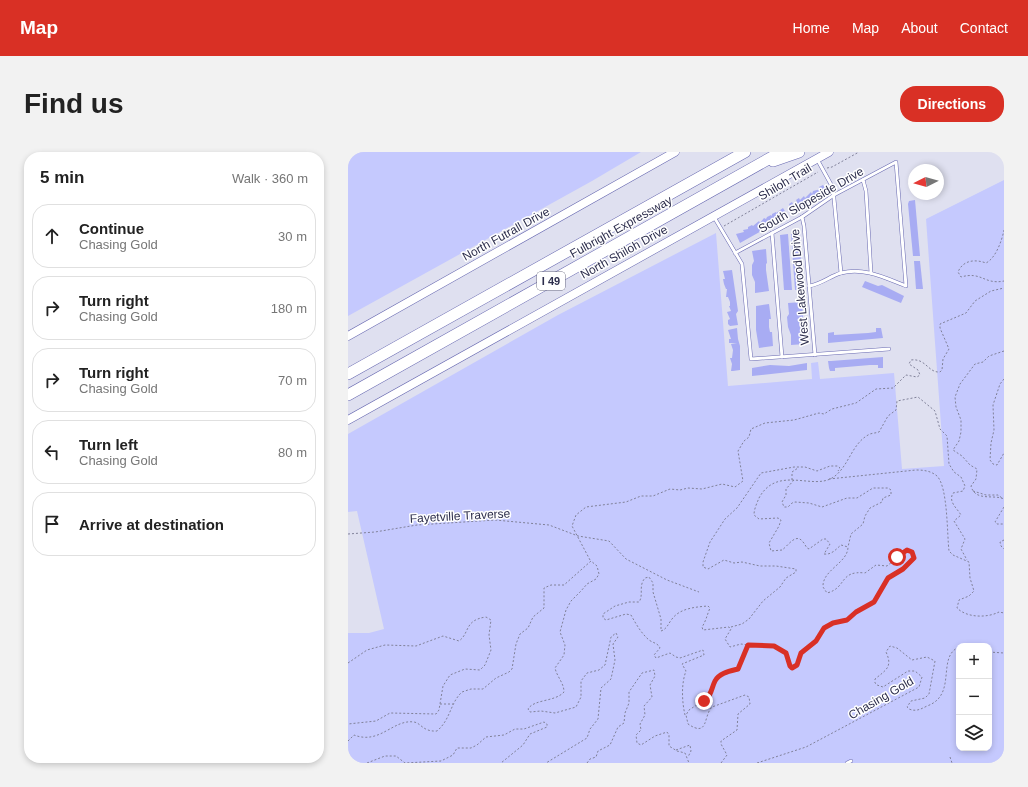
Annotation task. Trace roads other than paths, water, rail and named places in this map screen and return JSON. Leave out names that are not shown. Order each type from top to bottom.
[{"type":"highway","name":"Fulbright Expressway","points":[[348,374],[745,152]]},
{"type":"highway","name":"Fulbright Expressway","points":[[348,395],[781,152]]},
{"type":"highway","points":[[754,167],[799,152]]},
{"type":"main road","name":"North Futrall Drive","points":[[348,336],[675,152]]},
{"type":"main road","name":"North Shiloh Drive","points":[[348,420],[713,215],[829,152]]},
{"type":"lane","points":[[817,159],[833,188],[841,273]]},
{"type":"lane","name":"South Slopeside Drive","points":[[735,253],[802,217],[834,195],[896,162],[906,286],[871,273]]},
{"type":"lane","points":[[809,286],[820,284],[841,273],[861,271],[871,273],[866,191],[863,180]]},
{"type":"lane","points":[[713,215],[742,264],[750,359],[889,349]]},
{"type":"lane","name":"West Lakewood Drive","points":[[802,217],[815,355]]},
{"type":"lane","points":[[772,233],[782,357]]}]
